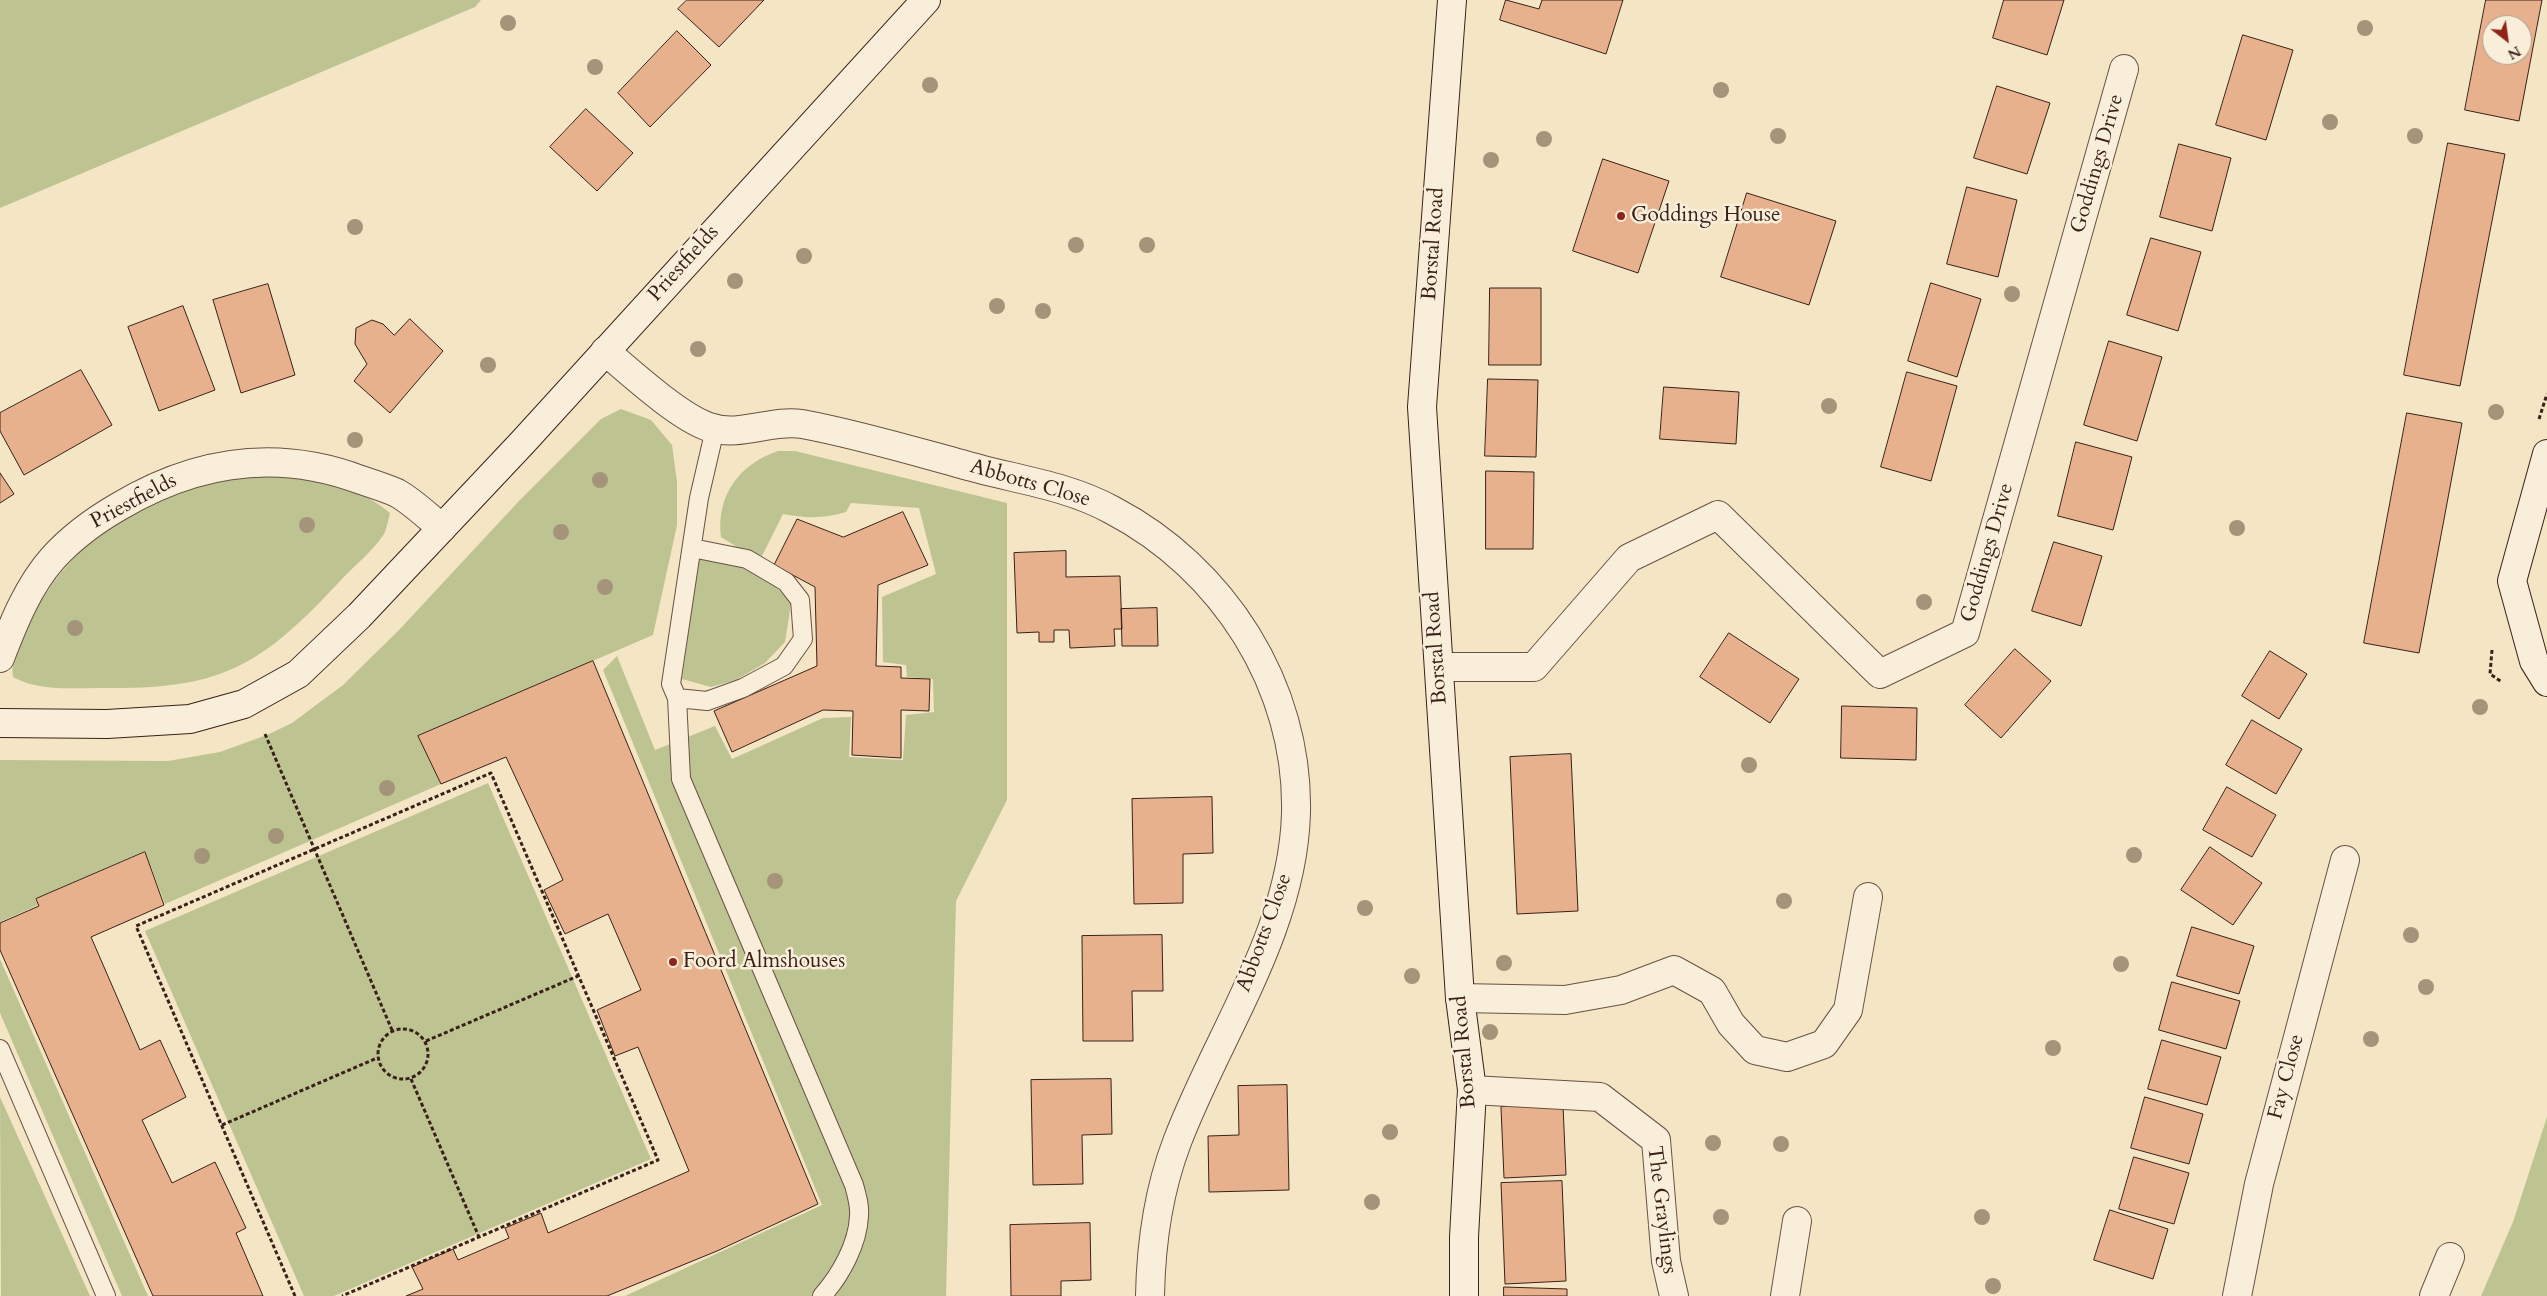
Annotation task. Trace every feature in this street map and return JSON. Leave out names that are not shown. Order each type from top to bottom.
[{"type":"street","name":"Priestfields","points":[[0,723],[107,724],[190,719],[244,704],[287,682],[309,666],[442,528],[926,0]]},
{"type":"street","name":"Borstal Road","points":[[1452,0],[1422,406],[1460,998],[1472,1090],[1464,1237],[1464,1296]]},
{"type":"street","name":"Goddings Drive","points":[[1439,667],[1534,667],[1629,558],[1718,515],[1880,674],[1965,633],[2124,69]]},
{"type":"street","name":"Abbotts Close","points":[[605,351],[679,410],[701,424],[715,429],[733,431],[797,423],[1080,495],[1130,520],[1177,554],[1224,601],[1256,652],[1277,697],[1291,746],[1296,811],[1290,867],[1282,899],[1266,944],[1194,1100],[1168,1168],[1153,1235],[1150,1296]]},
{"type":"street","points":[[2547,454],[2512,581],[2534,661],[2547,682]]},
{"type":"street","name":"Priestfields","points":[[0,658],[39,576],[66,544],[84,528],[135,497],[179,476],[202,469],[261,462],[307,464],[328,468],[399,494],[442,528]]},
{"type":"street","name":"Fay Close","points":[[2237,1296],[2259,1184],[2344,860]]},
{"type":"street","points":[[1460,998],[1565,1000],[1621,990],[1674,970],[1712,991],[1731,1024],[1755,1050],[1786,1057],[1824,1044],[1848,1010],[1868,897]]},
{"type":"street","name":"The Graylings","points":[[1472,1090],[1600,1097],[1656,1140],[1666,1261],[1674,1296]]},
{"type":"street","points":[[1785,1296],[1797,1220]]},
{"type":"street","points":[[2434,1296],[2450,1257]]},
{"type":"lane","points":[[715,429],[699,498],[671,684],[677,698],[681,779],[843,1155],[859,1204],[859,1217],[854,1238],[838,1275],[822,1296]]},
{"type":"lane","points":[[677,698],[707,700],[743,688],[784,666],[804,639],[800,600],[786,582],[746,559],[692,548]]},
{"type":"lane","points":[[0,1049],[106,1296]]},
{"type":"path","points":[[264,732],[316,849],[392,1030]]},
{"type":"path","points":[[295,1296],[136,926],[491,773],[658,1160],[342,1296]]},
{"type":"path","points":[[426,1041],[578,976]]},
{"type":"path","points":[[412,1029],[426,1041],[430,1056],[424,1070],[411,1079],[389,1077],[377,1058],[380,1041],[392,1030],[412,1029]]},
{"type":"path","points":[[222,1125],[377,1058]]},
{"type":"path","points":[[411,1079],[479,1237]]},
{"type":"green space","points":[[0,0],[481,0],[475,7],[0,208]]},
{"type":"green space","points":[[621,409],[651,420],[672,445],[677,482],[677,525],[653,635],[418,736],[441,784],[165,904],[145,851],[35,899],[38,905],[0,922],[0,760],[168,761],[220,752],[267,735],[292,723],[343,685],[399,630],[519,501],[601,419]]},
{"type":"green space","points":[[778,451],[795,451],[1007,503],[1007,800],[956,901],[946,1296],[625,1296],[822,1205],[603,670],[617,656],[655,750],[715,726],[732,759],[823,718],[851,717],[849,757],[903,760],[906,715],[934,712],[933,679],[907,677],[906,665],[883,662],[882,597],[936,574],[919,508],[851,503],[846,512],[830,516],[807,517],[783,514],[762,556],[737,547],[721,537],[720,522],[722,508],[733,484],[752,464]]},
{"type":"green space","points":[[259,474],[294,477],[328,483],[360,494],[390,513],[384,534],[375,546],[286,634],[261,653],[235,668],[208,678],[177,684],[141,688],[54,688],[33,685],[13,677],[13,663],[18,648],[43,598],[71,561],[87,546],[124,519],[189,487],[209,480]]},
{"type":"green space","points":[[699,555],[748,569],[773,583],[791,604],[785,642],[765,663],[736,680],[711,687],[682,679]]},
{"type":"green space","points":[[488,783],[651,1159],[334,1296],[304,1296],[145,931]]},
{"type":"green space","points":[[0,959],[148,1296],[122,1296],[0,1013]]},
{"type":"green space","points":[[0,1097],[90,1296],[1,1296]]},
{"type":"green space","points":[[2547,1117],[2547,1296],[2481,1296],[2513,1222]]},
{"type":"building","points":[[687,0],[764,0],[719,47],[678,9]]},
{"type":"building","points":[[1506,0],[1539,9],[1542,0],[1623,0],[1606,54],[1500,20]]},
{"type":"building","points":[[2004,0],[2064,0],[2047,55],[1993,38]]},
{"type":"building","points":[[2486,0],[2542,0],[2532,53],[2532,15],[2483,15]]},
{"type":"building","points":[[2482,21],[2482,65],[2530,65],[2519,121],[2465,110]]},
{"type":"building","points":[[677,31],[711,65],[650,127],[618,93]]},
{"type":"building","points":[[2243,35],[2293,50],[2266,140],[2216,125]]},
{"type":"building","points":[[1997,86],[2050,103],[2027,174],[1974,158]]},
{"type":"building","points":[[586,109],[633,153],[597,191],[550,147]]},
{"type":"building","points":[[2448,143],[2505,154],[2460,386],[2404,375]]},
{"type":"building","points":[[2179,144],[2231,158],[2212,231],[2160,217]]},
{"type":"building","name":"Goddings House","points":[[1603,159],[1669,181],[1638,273],[1573,251]]},
{"type":"building","points":[[1967,187],[2017,200],[1998,277],[1947,264]]},
{"type":"building","points":[[1747,193],[1836,221],[1809,305],[1721,277]]},
{"type":"building","points":[[2151,238],[2201,252],[2178,331],[2127,315]]},
{"type":"building","points":[[1931,283],[1981,299],[1957,377],[1908,361]]},
{"type":"building","points":[[268,284],[295,375],[241,393],[213,300]]},
{"type":"building","points":[[1490,288],[1541,288],[1541,365],[1489,365]]},
{"type":"building","points":[[183,306],[215,390],[159,411],[128,327]]},
{"type":"building","points":[[410,319],[443,351],[390,413],[354,381],[367,364],[355,344],[356,328],[372,320],[383,324],[394,335]]},
{"type":"building","points":[[2109,341],[2162,357],[2137,441],[2084,425]]},
{"type":"building","points":[[81,370],[112,425],[24,475],[0,431],[0,413]]},
{"type":"building","points":[[1907,372],[1957,386],[1931,481],[1881,467]]},
{"type":"building","points":[[1488,379],[1538,380],[1536,457],[1485,456]]},
{"type":"building","points":[[1664,387],[1739,392],[1736,444],[1660,439]]},
{"type":"building","points":[[2407,413],[2462,423],[2419,653],[2364,643]]},
{"type":"building","points":[[2076,442],[2132,457],[2113,530],[2058,516]]},
{"type":"building","points":[[1486,471],[1534,472],[1533,549],[1486,549]]},
{"type":"building","points":[[0,473],[14,494],[0,503]]},
{"type":"building","points":[[903,512],[928,565],[878,585],[876,666],[901,667],[901,678],[930,679],[929,711],[901,710],[901,758],[852,755],[853,711],[823,710],[732,752],[714,711],[817,666],[815,587],[774,565],[797,519],[843,537]]},
{"type":"building","points":[[2054,542],[2102,556],[2081,626],[2032,611]]},
{"type":"building","points":[[1066,551],[1066,577],[1120,576],[1122,629],[1114,629],[1115,646],[1070,648],[1069,630],[1054,630],[1054,642],[1039,642],[1039,632],[1017,633],[1014,553]]},
{"type":"building","points":[[1157,608],[1158,646],[1122,646],[1121,609]]},
{"type":"building","points":[[1729,633],[1799,679],[1770,723],[1700,677]]},
{"type":"building","points":[[2015,649],[2051,681],[2001,738],[1965,705]]},
{"type":"building","points":[[2270,651],[2307,674],[2279,719],[2242,696]]},
{"type":"building","name":"Foord Almshouses","points":[[593,661],[818,1204],[717,1251],[607,1296],[406,1296],[423,1289],[412,1267],[453,1249],[458,1260],[509,1238],[505,1228],[541,1213],[548,1233],[689,1171],[638,1047],[615,1056],[597,1010],[641,990],[608,914],[565,934],[544,890],[563,880],[506,757],[441,784],[418,736]]},
{"type":"building","points":[[1842,706],[1917,708],[1916,760],[1841,758]]},
{"type":"building","points":[[2252,720],[2302,749],[2276,794],[2226,765]]},
{"type":"building","points":[[1571,754],[1578,911],[1517,914],[1510,757]]},
{"type":"building","points":[[2227,787],[2276,815],[2252,857],[2203,830]]},
{"type":"building","points":[[1212,797],[1213,853],[1183,854],[1183,903],[1134,904],[1132,799]]},
{"type":"building","points":[[2210,847],[2262,883],[2233,925],[2181,890]]},
{"type":"building","points":[[145,852],[164,905],[91,937],[140,1050],[160,1040],[186,1097],[142,1120],[172,1183],[215,1162],[246,1228],[236,1233],[263,1296],[153,1296],[0,950],[0,923],[39,906],[36,899]]},
{"type":"building","points":[[2192,927],[2254,946],[2239,994],[2177,976]]},
{"type":"building","points":[[1162,935],[1163,991],[1132,991],[1133,1041],[1083,1041],[1082,936]]},
{"type":"building","points":[[2172,982],[2240,1001],[2226,1049],[2159,1030]]},
{"type":"building","points":[[2162,1040],[2221,1057],[2207,1105],[2148,1089]]},
{"type":"building","points":[[1111,1079],[1112,1134],[1082,1135],[1083,1184],[1033,1185],[1031,1080]]},
{"type":"building","points":[[1287,1085],[1289,1190],[1209,1192],[1208,1136],[1239,1135],[1238,1086]]},
{"type":"building","points":[[2145,1097],[2203,1114],[2189,1164],[2131,1148]]},
{"type":"building","points":[[1563,1105],[1566,1175],[1504,1178],[1501,1107]]},
{"type":"building","points":[[2134,1157],[2189,1173],[2174,1224],[2119,1209]]},
{"type":"building","points":[[1562,1181],[1566,1281],[1505,1284],[1501,1183]]},
{"type":"building","points":[[2110,1210],[2168,1229],[2153,1279],[2094,1260]]},
{"type":"building","points":[[1090,1223],[1091,1280],[1061,1281],[1061,1296],[1011,1296],[1010,1225]]},
{"type":"building","points":[[1504,1287],[1567,1289],[1567,1296],[1504,1296]]},
{"type":"place","name":"Goddings House","points":[[1621,216]]},
{"type":"place","name":"Foord Almshouses","points":[[673,962]]}]
